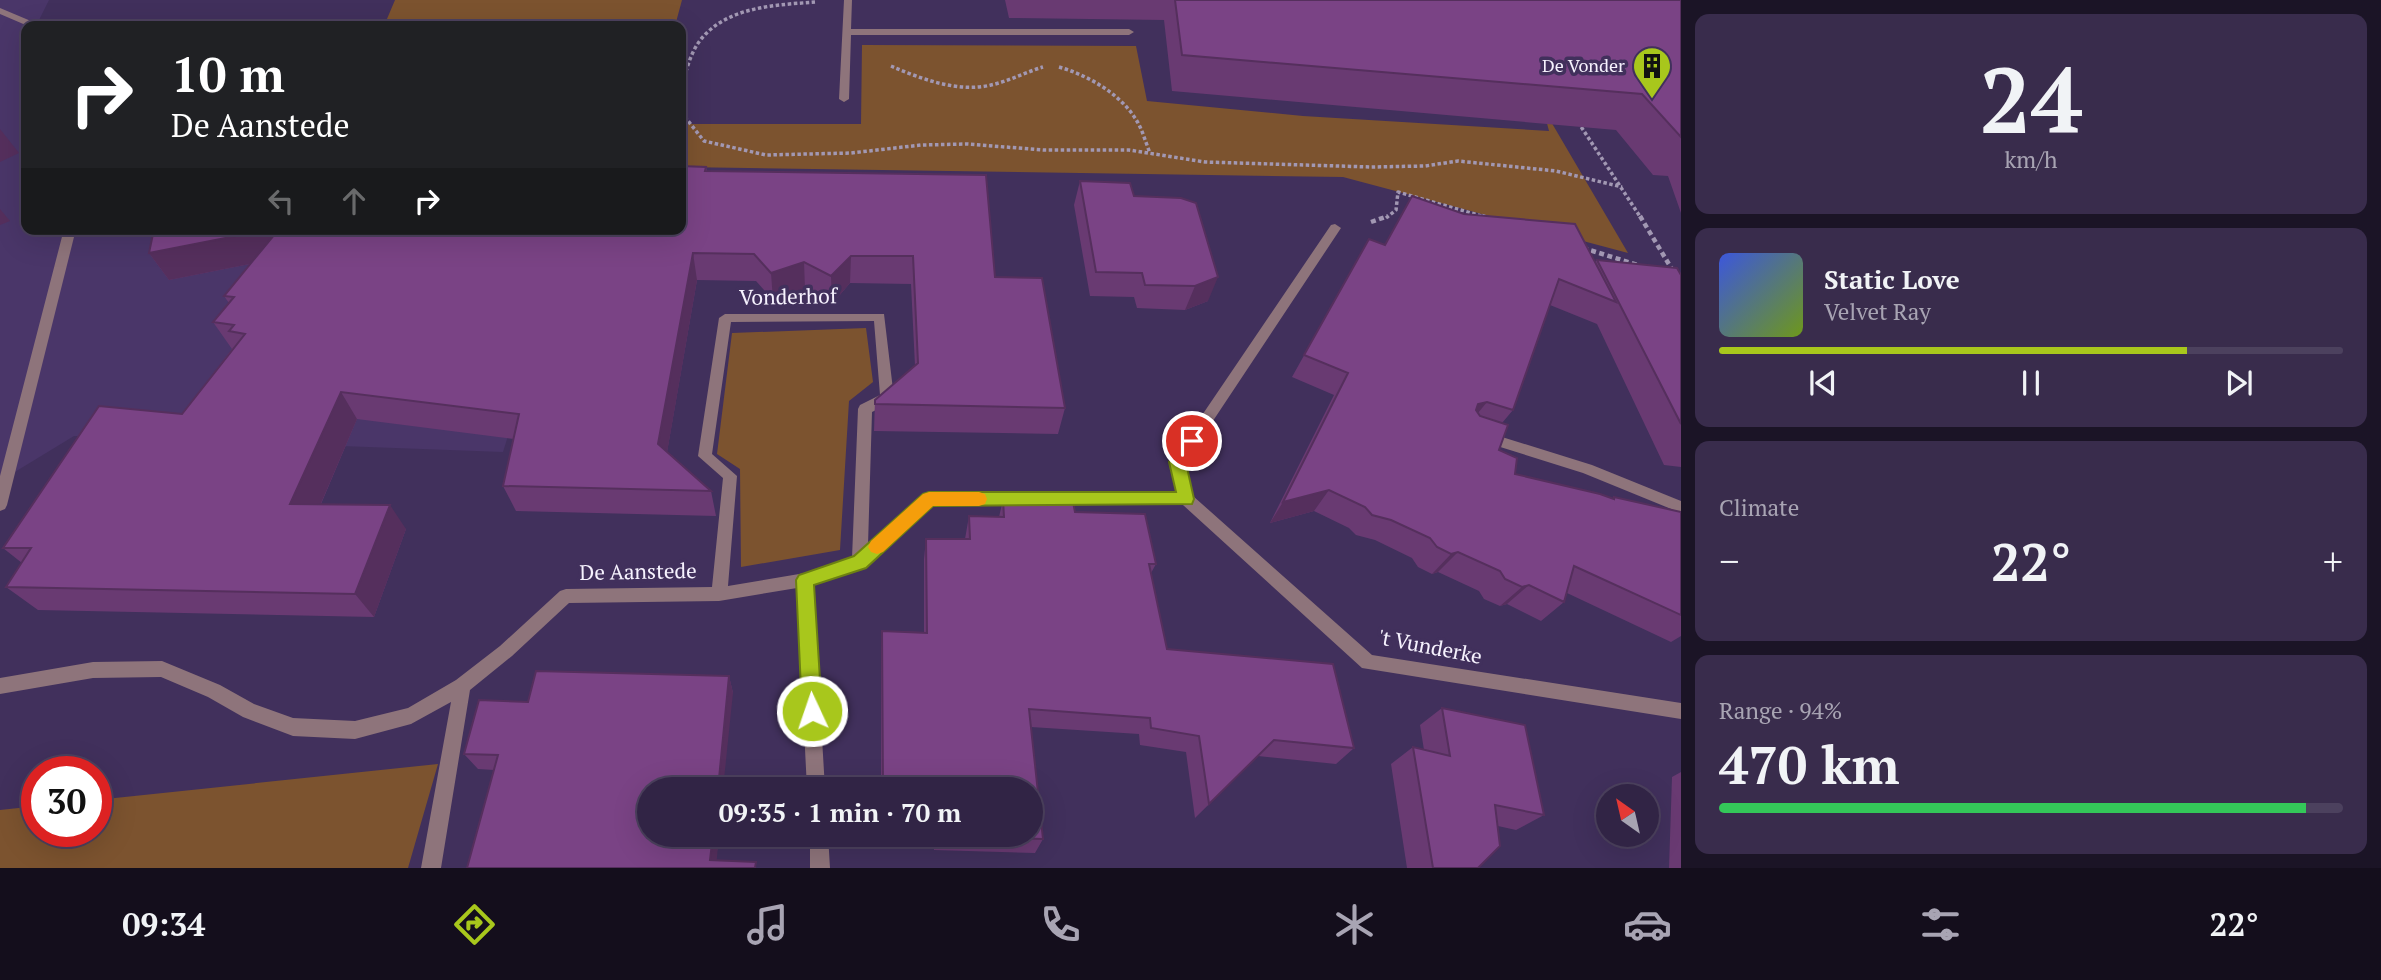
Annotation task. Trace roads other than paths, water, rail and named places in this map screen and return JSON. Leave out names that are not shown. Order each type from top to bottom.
[{"type":"street","points":[[844,99],[848,2]]},
{"type":"street","points":[[0,11],[23,21]]},
{"type":"street","points":[[847,36],[1129,32]]},
{"type":"street","points":[[860,562],[929,499],[1186,499],[1178,462],[1335,228]]},
{"type":"street","points":[[0,505],[68,235]]},
{"type":"street","name":"Vonderhof","points":[[719,594],[730,476],[705,456],[725,318],[880,317],[887,398],[865,409],[860,562]]},
{"type":"street","points":[[1468,431],[1587,469],[1681,507]]},
{"type":"street","name":"'t Vunderke","points":[[1186,499],[1368,662],[1681,711]]},
{"type":"street","name":"De Aanstede","points":[[0,686],[93,670],[162,669],[214,691],[249,711],[293,727],[355,730],[411,716],[462,686],[506,651],[566,596],[719,594],[805,580],[860,562]]},
{"type":"street","points":[[805,580],[815,777]]},
{"type":"street","points":[[430,868],[462,686]]},
{"type":"street","points":[[819,847],[820,868]]},
{"type":"place","name":"De Vonder","points":[[1652,100]]}]
